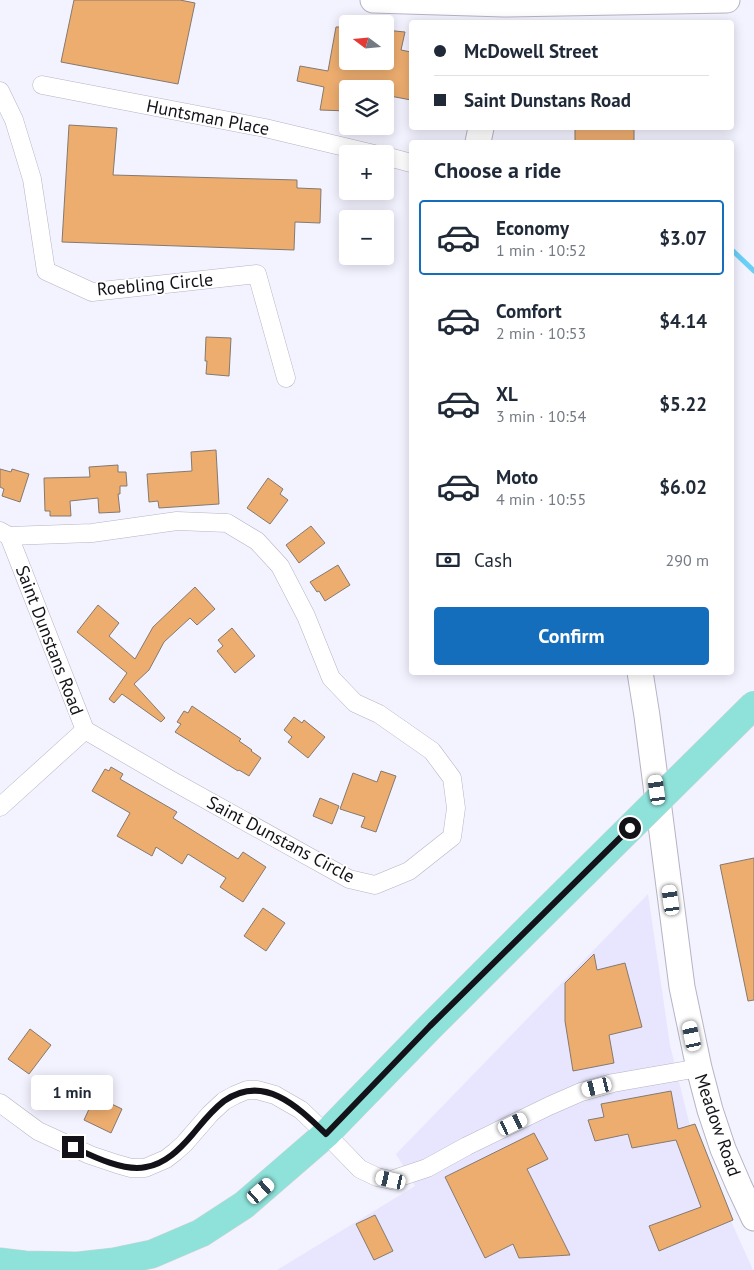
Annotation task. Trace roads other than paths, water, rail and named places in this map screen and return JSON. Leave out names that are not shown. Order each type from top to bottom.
[{"type":"main road","points":[[373,0],[503,9],[727,0]]},
{"type":"main road","name":"Meadow Road","points":[[640,675],[682,988],[710,1110],[739,1186],[754,1218]]},
{"type":"main road","points":[[0,1262],[25,1265],[78,1266],[114,1262],[152,1254],[201,1233],[244,1205],[326,1134],[430,1026],[754,705]]},
{"type":"street","name":"Huntsman Place","points":[[42,85],[265,128],[339,146]]},
{"type":"street","name":"Roebling Circle","points":[[0,90],[7,125],[32,179],[46,271],[92,292],[257,274],[286,378]]},
{"type":"street","points":[[394,158],[409,162]]},
{"type":"street","name":"Saint Dunstans Circle","points":[[5,533],[92,534],[177,521],[227,523],[257,541],[280,566],[306,616],[331,678],[356,703],[379,714],[432,751],[452,778],[456,808],[452,837],[409,871],[376,885],[349,878],[169,779],[85,730]]},
{"type":"street","name":"Saint Dunstans Road","points":[[0,807],[85,730],[5,533]]},
{"type":"street","points":[[0,1103],[38,1131],[90,1155],[131,1168],[145,1168],[166,1159],[184,1144],[224,1101],[247,1090],[266,1092],[284,1099],[301,1110],[360,1168],[377,1177],[391,1180],[427,1168],[476,1142],[581,1092],[614,1083],[699,1068]]},
{"type":"waterway","points":[[734,252],[754,271]]}]
